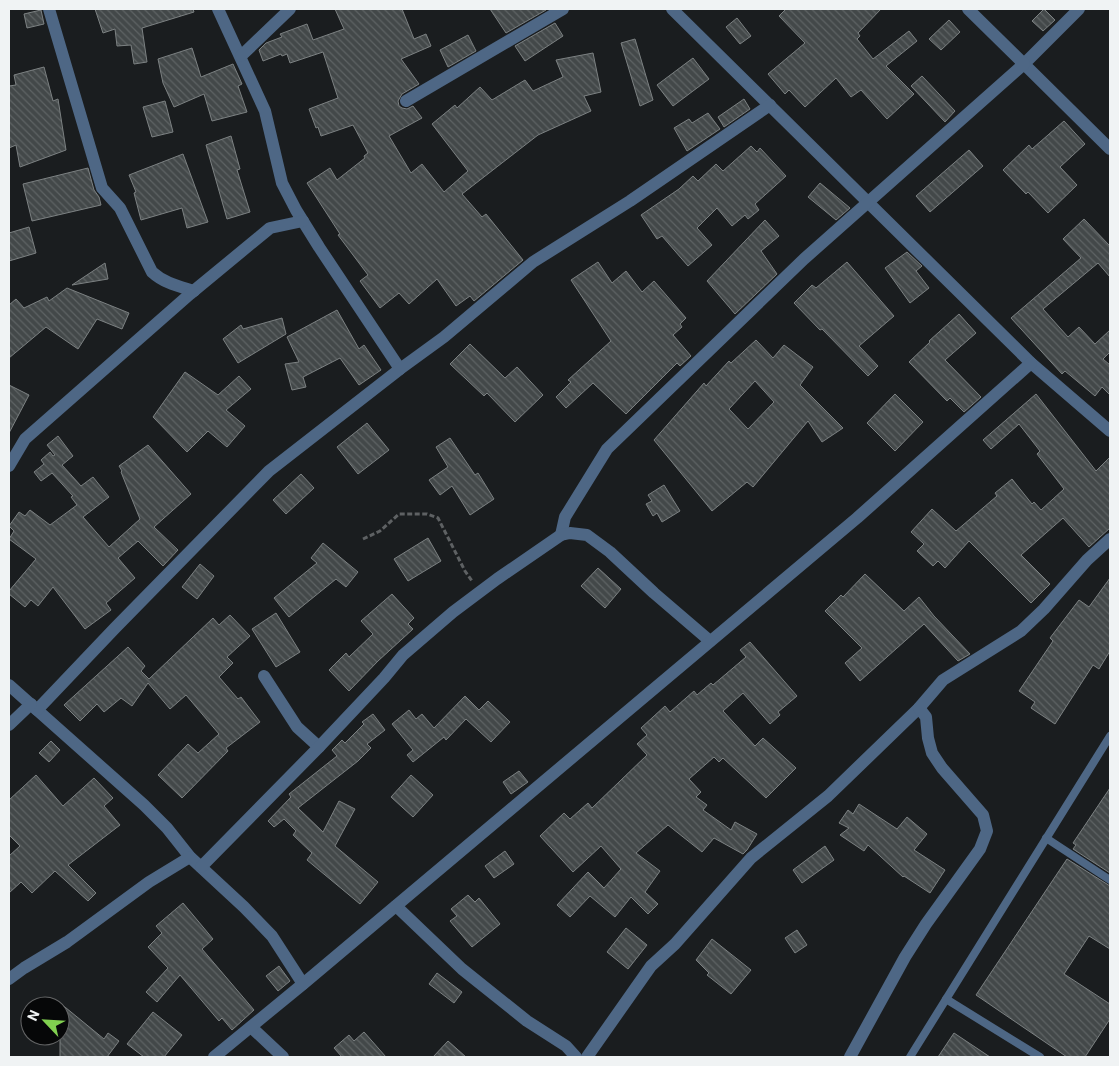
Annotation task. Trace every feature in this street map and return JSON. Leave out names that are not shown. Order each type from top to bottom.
[{"type":"street","points":[[48,9],[102,188],[120,208],[152,272],[169,284],[194,291]]},
{"type":"street","points":[[218,9],[265,111],[282,183],[303,221],[400,368]]},
{"type":"street","points":[[241,56],[290,9]]},
{"type":"street","points":[[406,101],[563,9]]},
{"type":"street","points":[[672,9],[1031,363],[1110,431]]},
{"type":"street","points":[[968,9],[1110,149]]},
{"type":"street","points":[[560,535],[565,516],[607,449],[804,259],[1024,64],[1079,9]]},
{"type":"street","points":[[9,725],[34,707],[115,628],[269,471],[400,368],[444,337],[532,262],[630,201],[770,105]]},
{"type":"street","points":[[9,466],[26,439],[194,291],[270,228],[303,221]]},
{"type":"street","points":[[214,1057],[857,518],[1031,363]]},
{"type":"street","points":[[201,867],[319,747],[403,655],[453,612],[560,535],[570,533],[587,535],[610,552],[710,641]]},
{"type":"street","points":[[587,1057],[650,966],[675,944],[751,858],[828,796],[919,708],[943,680],[1020,631],[1044,609],[1087,560],[1110,539]]},
{"type":"street","points":[[264,676],[297,727],[319,747]]},
{"type":"street","points":[[9,685],[144,805],[167,828],[190,857],[272,936],[303,984]]},
{"type":"street","points":[[850,1057],[905,957],[926,924],[980,849],[987,831],[983,815],[942,768],[932,753],[926,717],[919,708]]},
{"type":"street","points":[[9,979],[67,942],[149,882],[190,857]]},
{"type":"street","points":[[396,906],[469,975],[528,1021],[566,1046],[576,1057]]},
{"type":"street","points":[[250,1027],[283,1057]]},
{"type":"lane","points":[[910,1057],[1110,736]]},
{"type":"lane","points":[[1046,838],[1110,880]]},
{"type":"lane","points":[[946,999],[1040,1057]]},
{"type":"path","points":[[363,539],[380,531],[399,514],[427,514],[438,518],[465,571],[480,592]]},
{"type":"building","points":[[95,9],[193,9],[194,12],[142,28],[147,62],[134,64],[131,45],[117,46],[115,29],[103,33]]},
{"type":"building","points":[[335,9],[402,9],[414,39],[426,34],[431,46],[401,59],[419,84],[402,94],[398,101],[399,106],[402,108],[407,109],[413,106],[422,118],[389,136],[411,173],[422,164],[444,192],[468,171],[432,124],[455,105],[457,108],[480,87],[492,100],[525,80],[533,91],[563,77],[556,60],[593,53],[601,92],[584,96],[591,111],[538,135],[462,194],[482,217],[486,214],[523,260],[474,301],[470,296],[456,306],[437,279],[409,304],[399,293],[380,308],[360,281],[368,275],[338,235],[340,234],[307,183],[330,168],[337,180],[365,158],[364,156],[368,153],[353,125],[321,136],[318,127],[316,128],[309,109],[338,98],[323,52],[290,63],[287,54],[282,56],[281,54],[263,61],[259,50],[266,43],[282,37],[280,34],[307,24],[313,40],[344,29]]},
{"type":"building","points":[[490,9],[545,9],[546,10],[506,33]]},
{"type":"building","points":[[786,9],[881,9],[858,33],[860,36],[857,39],[873,59],[909,31],[917,41],[886,66],[914,94],[887,119],[861,90],[851,97],[836,78],[805,107],[789,90],[785,94],[768,74],[805,43],[779,16]]},
{"type":"building","points":[[1044,9],[1055,20],[1043,31],[1032,21]]},
{"type":"building","points":[[41,10],[44,24],[27,28],[24,14]]},
{"type":"building","points":[[737,18],[751,36],[740,44],[726,27]]},
{"type":"building","points":[[949,20],[960,32],[941,50],[929,39]]},
{"type":"building","points":[[555,23],[563,36],[525,61],[515,46]]},
{"type":"building","points":[[468,35],[476,51],[448,67],[440,50]]},
{"type":"building","points":[[635,39],[653,100],[640,106],[621,43]]},
{"type":"building","points":[[192,48],[201,77],[233,64],[242,84],[238,86],[247,112],[212,121],[204,94],[174,107],[163,83],[158,59]]},
{"type":"building","points":[[693,58],[709,79],[673,106],[657,85]]},
{"type":"building","points":[[44,67],[53,101],[58,99],[66,150],[20,167],[16,145],[9,148],[9,86],[16,85],[14,75]]},
{"type":"building","points":[[922,76],[955,111],[945,122],[911,86]]},
{"type":"building","points":[[744,99],[750,109],[724,127],[718,117]]},
{"type":"building","points":[[165,101],[173,132],[152,137],[143,107]]},
{"type":"building","points":[[708,113],[720,129],[687,151],[674,128],[689,119],[692,123]]},
{"type":"building","points":[[1064,121],[1085,144],[1060,167],[1077,185],[1048,213],[1003,170],[1029,145],[1032,149]]},
{"type":"building","points":[[231,136],[240,169],[237,170],[250,212],[227,219],[206,145]]},
{"type":"building","points":[[751,146],[757,152],[760,148],[786,176],[755,204],[759,210],[748,219],[745,215],[732,226],[717,208],[697,228],[712,245],[688,266],[662,236],[657,239],[641,215],[679,189],[693,176],[698,181],[716,164],[723,171]]},
{"type":"building","points":[[969,150],[983,166],[930,212],[916,196]]},
{"type":"building","points":[[183,154],[208,222],[187,228],[182,208],[141,220],[134,193],[136,192],[129,175]]},
{"type":"building","points":[[88,168],[94,190],[99,197],[101,205],[32,221],[23,184]]},
{"type":"building","points":[[820,183],[850,208],[836,220],[808,197]]},
{"type":"building","points":[[1084,219],[1110,246],[1110,277],[1098,263],[1043,309],[1068,337],[1079,327],[1095,344],[1110,330],[1110,352],[1103,359],[1110,365],[1110,395],[1102,387],[1095,396],[1065,371],[1062,374],[1011,318],[1081,258],[1063,239]]},
{"type":"building","points":[[765,220],[779,236],[761,251],[777,274],[735,314],[707,281]]},
{"type":"building","points":[[29,227],[36,253],[9,261],[9,233]]},
{"type":"building","points":[[907,252],[922,266],[916,271],[929,288],[910,303],[885,268]]},
{"type":"building","points":[[598,262],[612,283],[626,271],[642,292],[654,281],[686,318],[680,324],[682,327],[673,335],[691,356],[680,366],[677,363],[626,414],[593,383],[566,408],[556,397],[571,382],[568,380],[611,341],[571,280]]},
{"type":"building","points":[[847,262],[894,316],[859,346],[878,366],[868,376],[794,303],[812,285],[816,288]]},
{"type":"building","points":[[105,263],[108,279],[72,285]]},
{"type":"building","points":[[67,288],[129,313],[122,329],[97,319],[78,349],[46,327],[9,358],[9,305],[16,299],[24,308],[47,297],[49,301]]},
{"type":"building","points":[[337,310],[359,349],[364,345],[381,370],[359,385],[340,358],[303,377],[306,387],[292,390],[285,364],[299,362],[287,337]]},
{"type":"building","points":[[959,314],[976,333],[945,360],[981,397],[964,412],[950,398],[947,401],[909,362]]},
{"type":"building","points":[[282,318],[286,334],[238,363],[223,339],[241,325],[243,329]]},
{"type":"building","points":[[756,340],[773,358],[784,345],[813,367],[800,385],[843,428],[822,442],[808,421],[753,487],[747,482],[712,511],[654,440],[704,383],[706,386],[729,361],[731,363]],"holes":[[[755,381],[774,402],[748,429],[729,409]]]},
{"type":"building","points":[[470,344],[505,378],[517,367],[543,395],[515,422],[487,393],[484,396],[450,364]]},
{"type":"building","points":[[185,372],[218,395],[239,376],[251,389],[226,410],[245,426],[227,447],[208,431],[187,452],[153,417]]},
{"type":"building","points":[[9,385],[29,395],[9,433]]},
{"type":"building","points":[[895,394],[923,422],[895,451],[867,423]]},
{"type":"building","points":[[1036,394],[1096,471],[1110,457],[1110,528],[1089,547],[1063,518],[1021,555],[1050,584],[1031,603],[969,541],[945,568],[938,561],[933,566],[917,551],[924,544],[911,532],[932,509],[956,531],[997,496],[995,493],[1012,479],[1032,504],[1034,502],[1041,510],[1064,489],[1037,454],[1040,451],[1019,424],[991,449],[983,440]]},
{"type":"building","points":[[367,423],[389,450],[358,474],[337,447]]},
{"type":"building","points":[[58,436],[73,456],[62,465],[81,486],[93,477],[109,497],[83,517],[109,547],[140,519],[119,466],[148,445],[191,494],[154,527],[178,550],[163,566],[138,541],[118,558],[135,578],[106,603],[111,610],[85,629],[53,587],[38,606],[31,600],[25,607],[9,594],[9,591],[36,559],[9,539],[14,531],[9,526],[19,512],[25,516],[30,510],[50,525],[77,505],[71,497],[73,496],[52,473],[41,481],[34,472],[44,464],[41,460],[50,452],[53,456],[55,455],[47,445]]},
{"type":"building","points":[[450,438],[475,475],[478,473],[494,499],[470,515],[452,486],[440,495],[429,480],[448,467],[436,447]]},
{"type":"building","points":[[301,474],[314,488],[286,514],[273,500]]},
{"type":"building","points":[[664,485],[680,511],[662,522],[657,513],[653,516],[646,504],[652,501],[648,495]]},
{"type":"building","points":[[428,538],[441,561],[408,581],[394,559]]},
{"type":"building","points":[[323,543],[358,572],[346,587],[336,579],[289,617],[274,598],[317,563],[311,558]]},
{"type":"building","points":[[200,564],[214,576],[197,599],[182,587]]},
{"type":"building","points":[[598,568],[621,589],[605,608],[581,586]]},
{"type":"building","points":[[865,574],[904,611],[919,597],[970,654],[958,661],[924,624],[860,681],[845,663],[862,648],[825,611],[841,595],[843,597]]},
{"type":"building","points":[[1110,578],[1110,651],[1099,669],[1093,665],[1055,724],[1031,708],[1035,702],[1019,691],[1053,641],[1050,638],[1079,600],[1089,607]]},
{"type":"building","points":[[392,594],[414,618],[408,624],[413,629],[349,691],[329,670],[346,653],[349,657],[373,634],[361,621]]},
{"type":"building","points":[[276,613],[300,652],[276,667],[252,629]]},
{"type":"building","points":[[230,615],[250,636],[227,657],[233,663],[219,677],[238,699],[241,697],[260,722],[226,748],[228,751],[182,798],[158,775],[188,744],[198,753],[219,734],[186,695],[170,709],[148,683],[132,706],[121,698],[104,712],[97,704],[80,721],[64,705],[128,647],[145,666],[141,671],[149,679],[213,618],[219,625]]},
{"type":"building","points":[[750,642],[797,696],[778,712],[780,715],[770,724],[743,693],[723,711],[755,746],[763,738],[796,768],[766,798],[723,758],[719,762],[714,757],[689,779],[701,792],[696,797],[707,805],[703,810],[731,830],[735,822],[757,834],[747,850],[743,854],[714,838],[702,852],[668,825],[636,853],[660,871],[645,892],[658,904],[648,914],[631,897],[615,917],[590,896],[570,917],[557,905],[588,872],[604,888],[621,869],[601,846],[573,872],[540,836],[564,813],[570,819],[588,803],[592,808],[647,755],[637,744],[647,735],[641,728],[665,706],[670,712],[694,691],[697,695],[711,683],[713,685],[746,657],[740,650]]},
{"type":"building","points":[[465,696],[479,710],[488,701],[510,722],[491,742],[466,719],[446,740],[444,737],[413,762],[407,755],[413,750],[392,724],[409,710],[416,719],[422,714],[434,728]]},
{"type":"building","points":[[373,714],[385,730],[367,744],[371,748],[358,761],[298,808],[323,832],[339,801],[355,809],[335,846],[378,882],[360,904],[307,860],[312,853],[293,835],[296,831],[284,819],[274,827],[268,821],[291,797],[289,794],[337,756],[332,750],[342,740],[345,743],[364,724],[362,722]]},
{"type":"building","points":[[51,741],[60,750],[49,762],[39,753]]},
{"type":"building","points":[[519,771],[528,782],[511,794],[503,782]]},
{"type":"building","points":[[36,775],[63,806],[94,778],[113,798],[104,806],[120,825],[68,865],[96,893],[88,901],[55,871],[32,893],[21,882],[9,893],[9,856],[20,846],[9,835],[9,800]]},
{"type":"building","points":[[411,775],[433,795],[413,817],[391,797]]},
{"type":"building","points":[[1110,788],[1110,873],[1073,849],[1076,845],[1073,843]]},
{"type":"building","points":[[859,804],[897,829],[907,817],[927,834],[914,850],[945,870],[930,893],[903,877],[868,845],[864,851],[840,835],[849,828],[839,823],[848,810],[853,814]]},
{"type":"building","points":[[825,846],[834,860],[802,883],[793,870]]},
{"type":"building","points":[[505,851],[514,864],[494,878],[485,866]]},
{"type":"building","points":[[1067,859],[1110,886],[1110,949],[1089,936],[1064,974],[1110,1004],[1110,1019],[1085,1057],[1067,1057],[976,995]]},
{"type":"building","points":[[468,895],[475,902],[479,898],[500,924],[472,947],[450,921],[457,916],[451,909]]},
{"type":"building","points":[[183,903],[213,939],[202,949],[254,1010],[232,1030],[222,1018],[219,1021],[180,975],[157,1002],[146,992],[168,968],[148,947],[162,933],[156,926]]},
{"type":"building","points":[[626,928],[647,945],[628,969],[607,952]]},
{"type":"building","points":[[797,930],[807,945],[795,953],[785,938]]},
{"type":"building","points":[[712,939],[751,970],[731,994],[707,975],[709,973],[696,960]]},
{"type":"building","points":[[279,966],[290,981],[278,991],[266,976]]},
{"type":"building","points":[[437,973],[462,992],[454,1003],[429,984]]},
{"type":"building","points":[[70,1011],[104,1039],[108,1033],[119,1041],[107,1057],[60,1057],[60,1046],[70,1046]]},
{"type":"building","points":[[153,1012],[182,1035],[164,1057],[144,1057],[127,1044]]},
{"type":"building","points":[[364,1032],[386,1057],[342,1057],[334,1048],[349,1035],[354,1041]]},
{"type":"building","points":[[954,1033],[990,1057],[938,1057]]},
{"type":"building","points":[[448,1041],[466,1057],[433,1057]]}]
